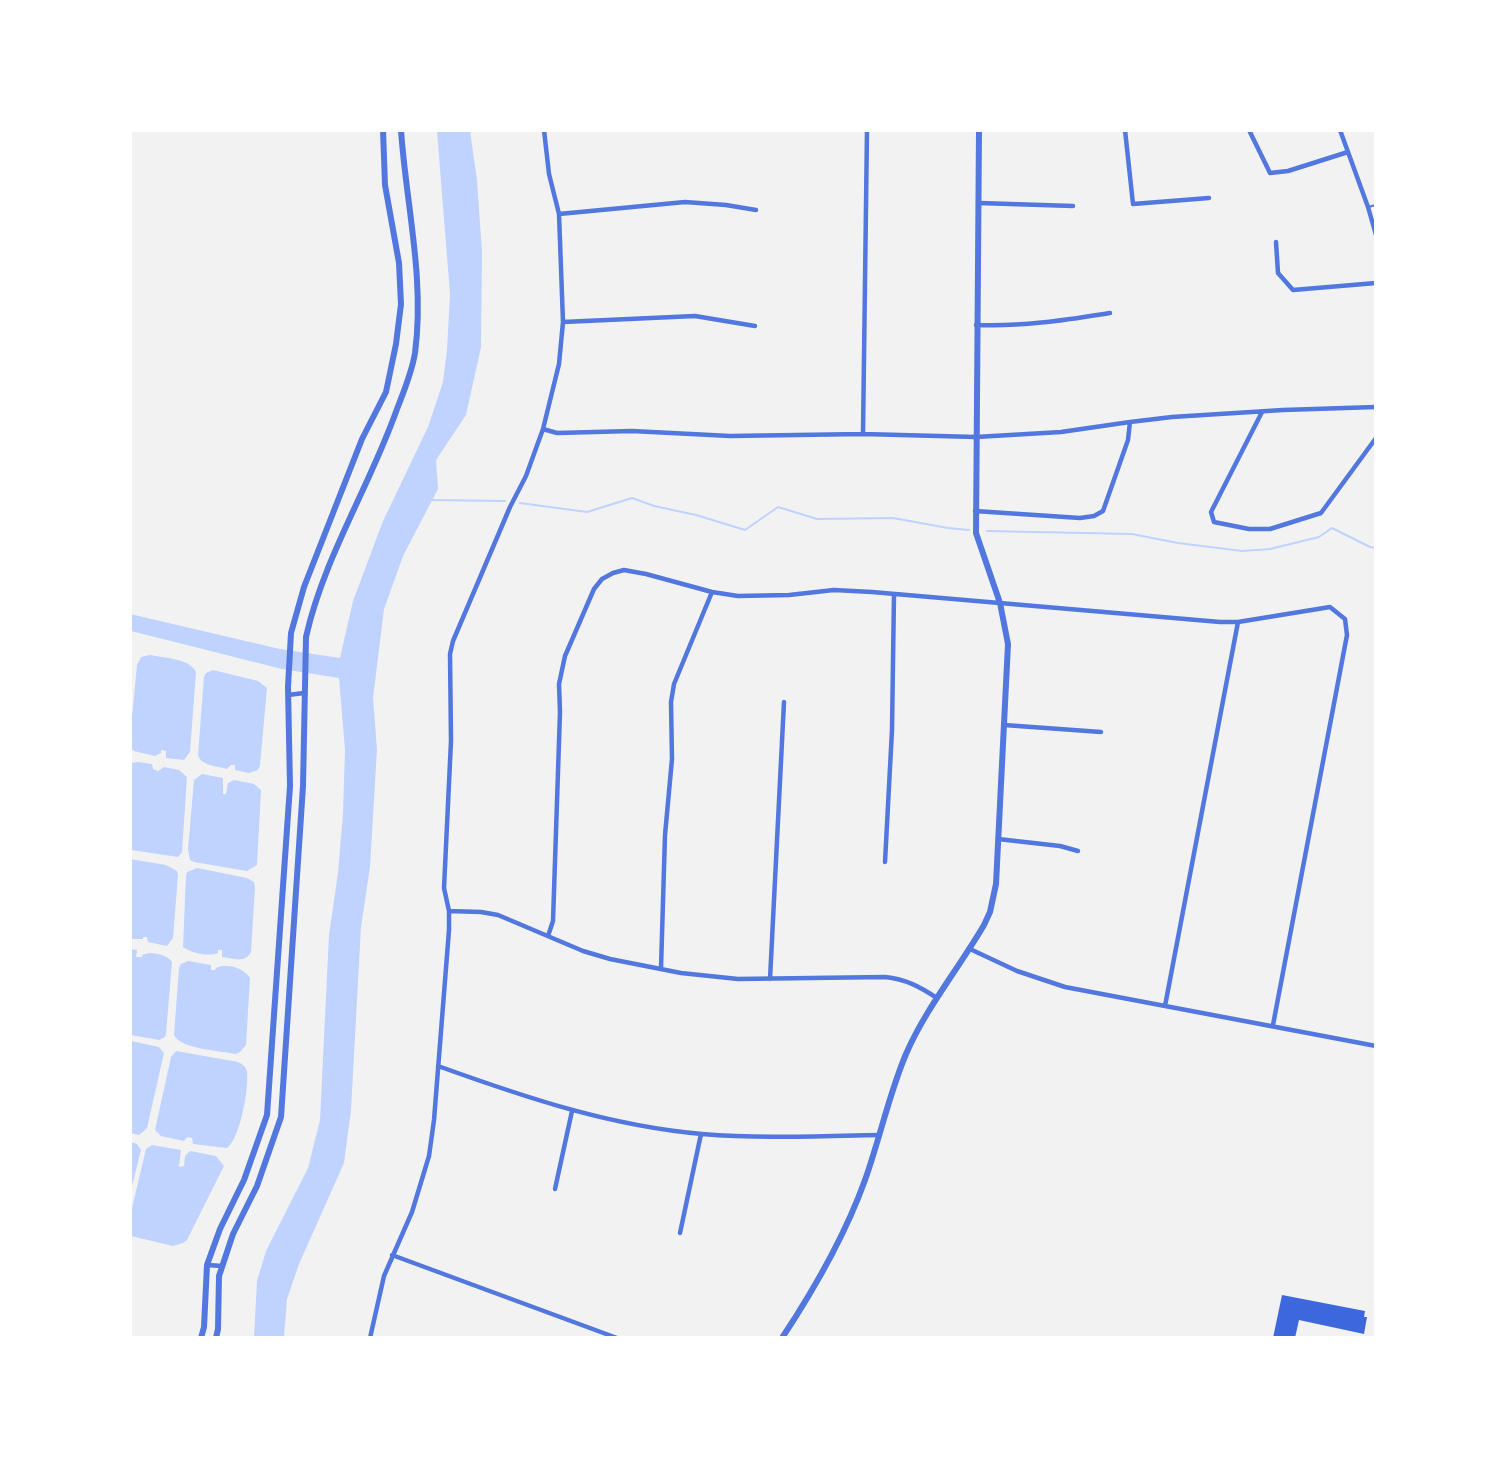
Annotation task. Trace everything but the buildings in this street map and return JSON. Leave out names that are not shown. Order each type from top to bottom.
[{"type":"street","points":[[201,1338],[204,1327],[207,1265],[220,1229],[244,1180],[267,1114],[289,797],[290,643],[304,587],[363,439],[386,392],[393,362],[401,303],[399,263],[385,185],[383,130]]},
{"type":"street","points":[[216,1338],[219,1276],[232,1234],[257,1186],[281,1118],[301,829],[305,644],[310,616],[332,559],[390,431],[415,353],[417,308],[414,241],[401,130]]},
{"type":"street","points":[[369,1338],[379,1293],[392,1255],[412,1212],[429,1156],[434,1120],[449,911],[444,888],[451,741],[450,654],[453,641],[510,507],[526,476],[543,429],[559,364],[563,322],[559,214],[549,174],[544,130]]},
{"type":"street","points":[[863,434],[867,130]]},
{"type":"street","points":[[782,1338],[816,1284],[849,1220],[865,1181],[905,1057],[938,998],[970,949],[990,912],[994,898],[1008,644],[1000,603],[976,533],[979,130]]},
{"type":"street","points":[[1125,130],[1133,204],[1209,198]]},
{"type":"street","points":[[1249,130],[1270,172],[1288,171],[1348,152]]},
{"type":"street","points":[[1340,130],[1376,235]]},
{"type":"street","points":[[559,214],[685,202],[756,210]]},
{"type":"street","points":[[979,203],[1073,206]]},
{"type":"street","points":[[1276,242],[1278,273],[1293,290],[1376,283]]},
{"type":"street","points":[[976,325],[1009,327],[1110,313]]},
{"type":"street","points":[[563,322],[695,316],[755,326]]},
{"type":"street","points":[[543,429],[557,433],[632,430],[730,436],[863,434],[976,437],[1061,432],[1130,422],[1262,412],[1376,407]]},
{"type":"street","points":[[1262,412],[1210,512],[1214,522],[1250,529],[1270,529],[1321,513],[1376,438]]},
{"type":"street","points":[[975,511],[1080,518],[1094,516],[1102,511],[1109,496],[1128,440],[1130,422]]},
{"type":"street","points":[[548,936],[553,921],[559,684],[565,656],[594,589],[602,579],[613,573],[624,570],[646,574],[712,592],[738,596],[769,596],[834,590],[1238,622],[1330,607],[1346,619],[1348,627],[1272,1025]]},
{"type":"street","points":[[661,968],[665,835],[672,759],[671,702],[674,684],[712,592]]},
{"type":"street","points":[[885,862],[892,730],[894,594]]},
{"type":"street","points":[[1165,1006],[1238,622]]},
{"type":"street","points":[[288,695],[304,691]]},
{"type":"street","points":[[770,979],[784,702]]},
{"type":"street","points":[[1004,725],[1101,732]]},
{"type":"street","points":[[998,838],[1060,846],[1078,851]]},
{"type":"street","points":[[449,911],[498,915],[584,951],[681,973],[738,979],[885,977],[915,984],[938,998]]},
{"type":"street","points":[[970,949],[1038,979],[1376,1046]]},
{"type":"street","points":[[438,1066],[535,1101],[624,1122],[701,1134],[808,1137],[880,1135]]},
{"type":"street","points":[[555,1188],[572,1111]]},
{"type":"street","points":[[680,1233],[701,1134]]},
{"type":"street","points":[[392,1255],[618,1338]]},
{"type":"street","points":[[207,1265],[222,1266]]},
{"type":"lane","points":[[1368,207],[1376,205]]},
{"type":"water","points":[[437,131],[470,131],[477,180],[482,252],[481,347],[466,415],[436,460],[438,489],[403,556],[384,609],[373,698],[377,749],[370,867],[361,927],[351,1110],[344,1163],[299,1264],[287,1299],[284,1337],[254,1337],[257,1281],[266,1251],[308,1168],[320,1120],[329,935],[338,873],[343,813],[345,750],[339,678],[282,669],[131,631],[130,614],[280,649],[340,658],[353,601],[383,521],[428,427],[443,382],[450,294]]},
{"type":"water","points":[[150,655],[182,661],[193,667],[196,672],[190,752],[184,760],[166,758],[166,751],[161,750],[161,753],[155,756],[134,751],[131,748],[137,665],[141,657]]},
{"type":"water","points":[[213,670],[258,681],[267,688],[258,770],[249,773],[235,770],[235,765],[227,769],[214,766],[202,761],[198,755],[204,677],[206,673]]},
{"type":"water","points":[[131,763],[152,764],[153,769],[158,771],[164,767],[179,770],[187,777],[182,852],[178,857],[131,850]]},
{"type":"water","points":[[202,774],[223,778],[223,794],[226,794],[228,783],[234,780],[254,784],[261,790],[257,865],[247,871],[190,860],[188,849],[194,780]]},
{"type":"water","points":[[130,859],[166,865],[177,871],[173,938],[167,946],[148,942],[147,937],[131,939]]},
{"type":"water","points":[[197,868],[247,878],[254,882],[251,952],[245,958],[222,957],[222,950],[214,954],[205,954],[195,953],[183,947],[186,876],[187,872]]},
{"type":"water","points":[[130,949],[137,950],[136,957],[154,953],[172,962],[166,1034],[159,1040],[131,1035]]},
{"type":"water","points":[[188,961],[211,965],[211,970],[225,966],[235,967],[250,978],[246,1045],[240,1052],[236,1054],[192,1046],[178,1040],[174,1035],[179,968],[181,964]]},
{"type":"water","points":[[131,1041],[159,1047],[164,1053],[147,1128],[139,1135],[131,1133]]},
{"type":"water","points":[[176,1051],[238,1062],[246,1068],[243,1113],[236,1135],[227,1148],[193,1144],[192,1138],[187,1137],[184,1141],[161,1136],[155,1130],[171,1057]]},
{"type":"water","points":[[131,1142],[137,1144],[141,1150],[131,1190]]},
{"type":"water","points":[[152,1145],[181,1150],[179,1167],[184,1166],[185,1156],[190,1151],[216,1156],[224,1166],[187,1240],[173,1246],[131,1236],[131,1212],[146,1149]]},
{"type":"waterway","points":[[520,503],[587,512],[632,498],[745,530],[778,507],[817,519],[893,518],[969,530]]},
{"type":"waterway","points":[[430,500],[505,501]]},
{"type":"waterway","points":[[987,531],[1132,534],[1178,543],[1242,551],[1270,549],[1319,537],[1332,528],[1376,548]]}]
